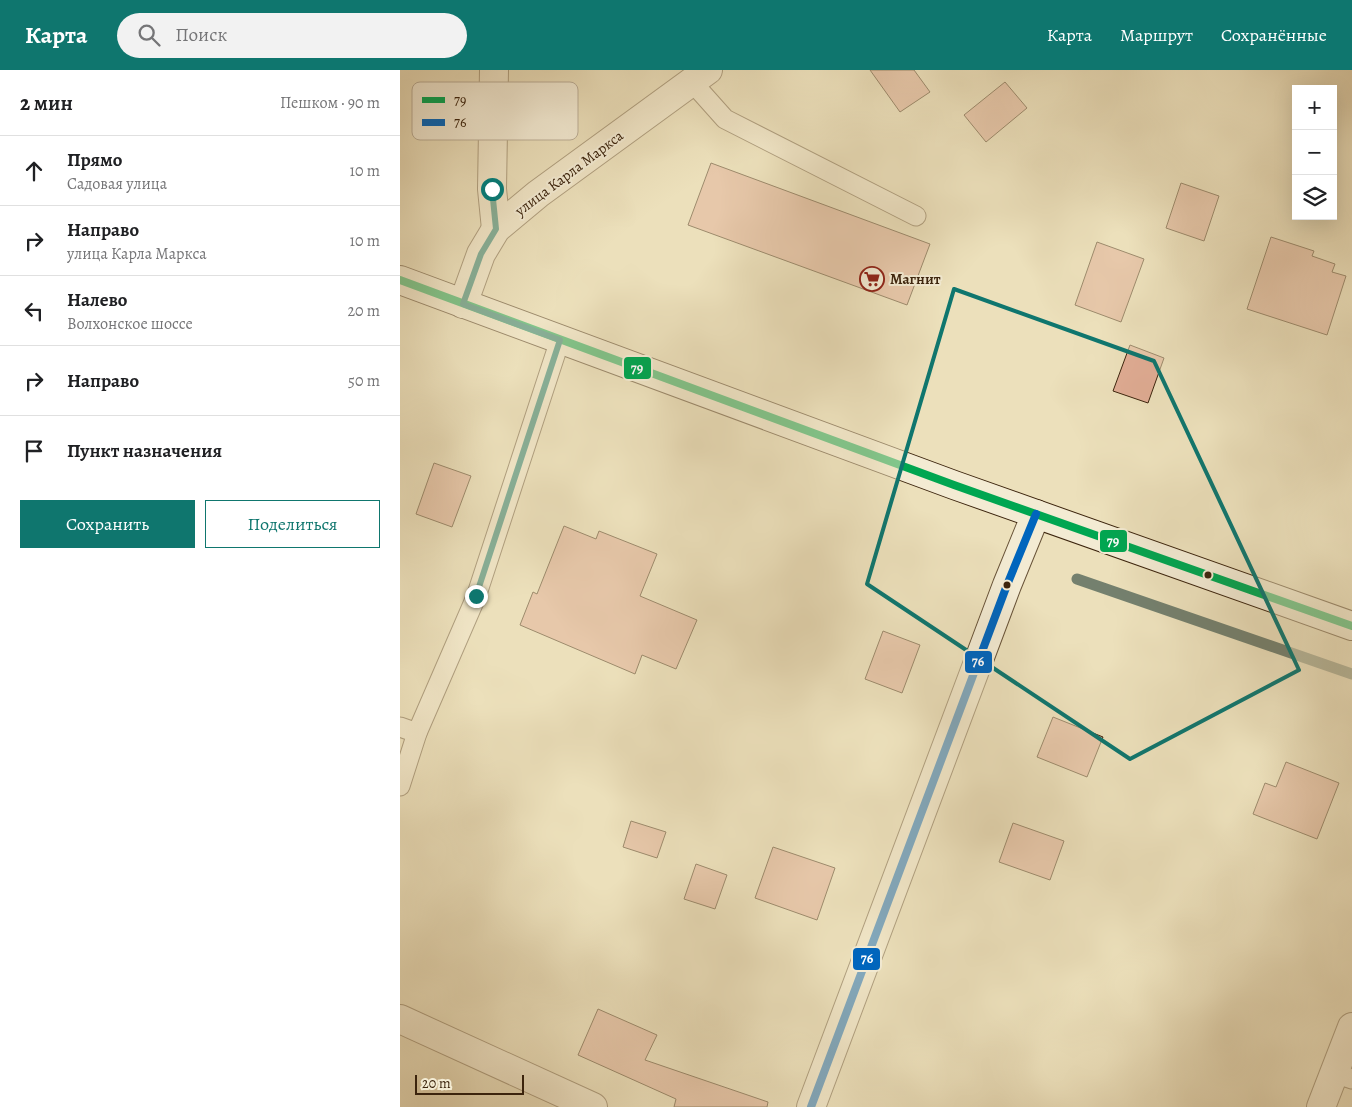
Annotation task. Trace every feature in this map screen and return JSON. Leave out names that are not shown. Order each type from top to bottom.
[{"type":"street","name":"улица Карла Маркса","points":[[463,304],[481,254],[496,229],[538,194],[700,76]]},
{"type":"street","points":[[493,140],[492,189],[496,229]]},
{"type":"street","points":[[400,280],[1036,514],[1352,626]]},
{"type":"street","points":[[811,1107],[1016,559],[1036,514]]},
{"type":"street","points":[[400,1020],[593,1107]]},
{"type":"street","points":[[1322,1107],[1343,1076],[1352,1027]]},
{"type":"lane","points":[[700,76],[725,119],[916,216]]},
{"type":"lane","points":[[400,786],[408,730],[476,596],[560,340]]},
{"type":"highlighted area","points":[[954,289],[1154,361],[1299,670],[1130,759],[867,584]]},
{"type":"building","points":[[870,70],[914,70],[930,92],[900,112]]},
{"type":"building","points":[[1005,82],[1027,108],[986,142],[964,115]]},
{"type":"building","points":[[711,163],[930,244],[907,305],[688,225]]},
{"type":"building","points":[[1181,183],[1219,196],[1204,241],[1166,228]]},
{"type":"building","points":[[1271,237],[1314,251],[1312,256],[1335,264],[1332,272],[1346,276],[1327,335],[1247,309]]},
{"type":"building","points":[[1097,242],[1144,259],[1121,322],[1075,305]]},
{"type":"building","points":[[1130,345],[1164,358],[1148,403],[1113,391]]},
{"type":"building","points":[[434,463],[471,476],[452,527],[416,514]]},
{"type":"building","points":[[564,526],[596,539],[599,531],[657,554],[640,596],[697,620],[676,669],[642,655],[635,674],[520,625],[533,592],[537,594]]},
{"type":"building","points":[[883,631],[920,645],[902,693],[865,679]]},
{"type":"building","points":[[1053,717],[1103,737],[1087,777],[1037,757]]},
{"type":"building","points":[[1286,762],[1339,783],[1317,839],[1253,814],[1265,783],[1276,787]]},
{"type":"building","points":[[631,821],[666,832],[657,858],[623,847]]},
{"type":"building","points":[[1013,823],[1064,841],[1050,880],[999,862]]},
{"type":"building","points":[[773,847],[835,868],[817,920],[755,898]]},
{"type":"building","points":[[696,864],[727,875],[715,909],[684,899]]},
{"type":"building","points":[[598,1009],[657,1035],[645,1060],[768,1102],[767,1107],[674,1107],[676,1099],[578,1055]]},
{"type":"waterway","points":[[1077,579],[1352,674]]},
{"type":"transit line","name":"79","points":[[400,280],[954,485],[1352,626]]},
{"type":"transit line","name":"76","points":[[811,1107],[1007,585],[1036,514]]},
{"type":"place","name":"Магнит","points":[[872,279]]},
{"type":"route","points":[[476,596],[560,340],[463,304],[481,254],[496,229],[492,189]]}]
